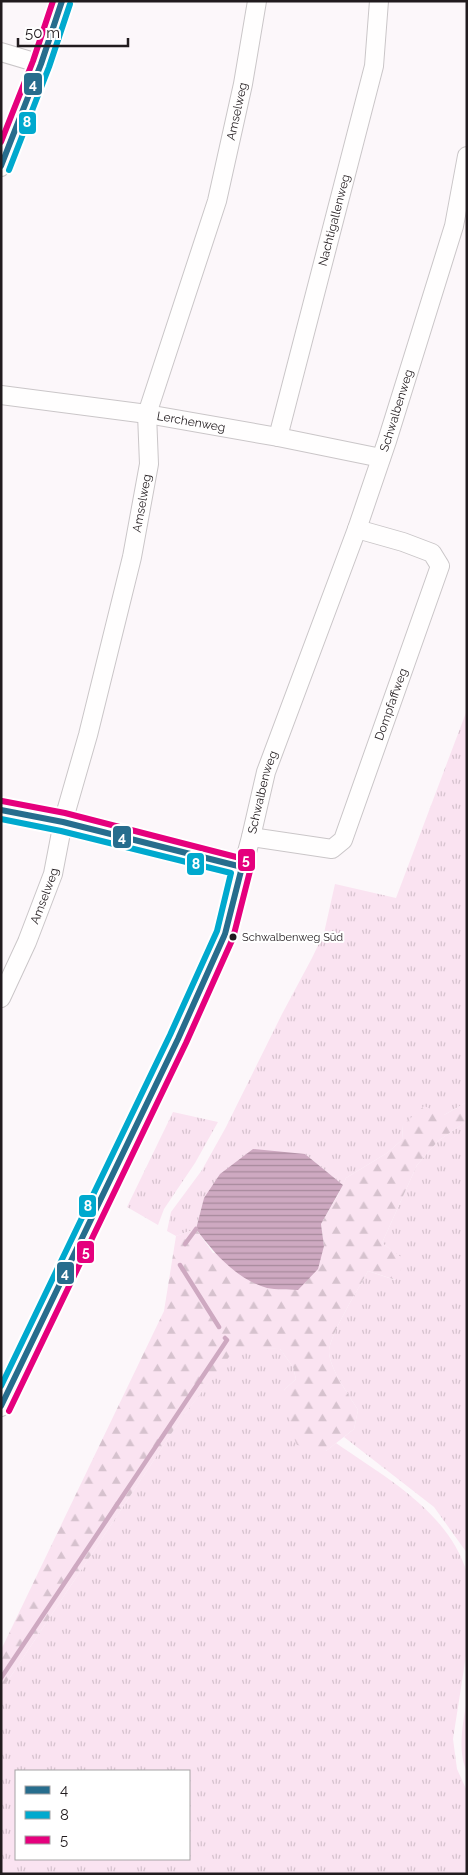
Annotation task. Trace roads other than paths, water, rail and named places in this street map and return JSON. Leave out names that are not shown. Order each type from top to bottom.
[{"type":"street","points":[[1,167],[41,64],[62,1]]},
{"type":"street","name":"Amselweg","points":[[1,998],[27,942],[53,874],[63,822],[88,735],[132,557],[148,464],[148,414],[218,202],[243,84],[257,1]]},
{"type":"street","name":"Nachtigallenweg","points":[[278,436],[374,66],[380,1]]},
{"type":"street","points":[[1,52],[41,64]]},
{"type":"street","name":"Schwalbenweg","points":[[1,1407],[178,1039],[225,934],[266,772],[357,529],[381,458],[454,226],[467,156]]},
{"type":"street","name":"Lerchenweg","points":[[1,395],[148,414],[278,436],[381,458]]},
{"type":"street","name":"Dompfaffweg","points":[[251,837],[332,849],[343,840],[440,566],[432,553],[403,542],[357,529]]},
{"type":"street","points":[[1,810],[63,822],[242,867]]},
{"type":"waterway","points":[[185,1244],[196,1229]]},
{"type":"waterway","points":[[180,1265],[219,1327]]},
{"type":"waterway","points":[[1,1678],[227,1340],[225,1338]]},
{"type":"place","name":"Schwalbenweg Süd","points":[[233,937]]}]
